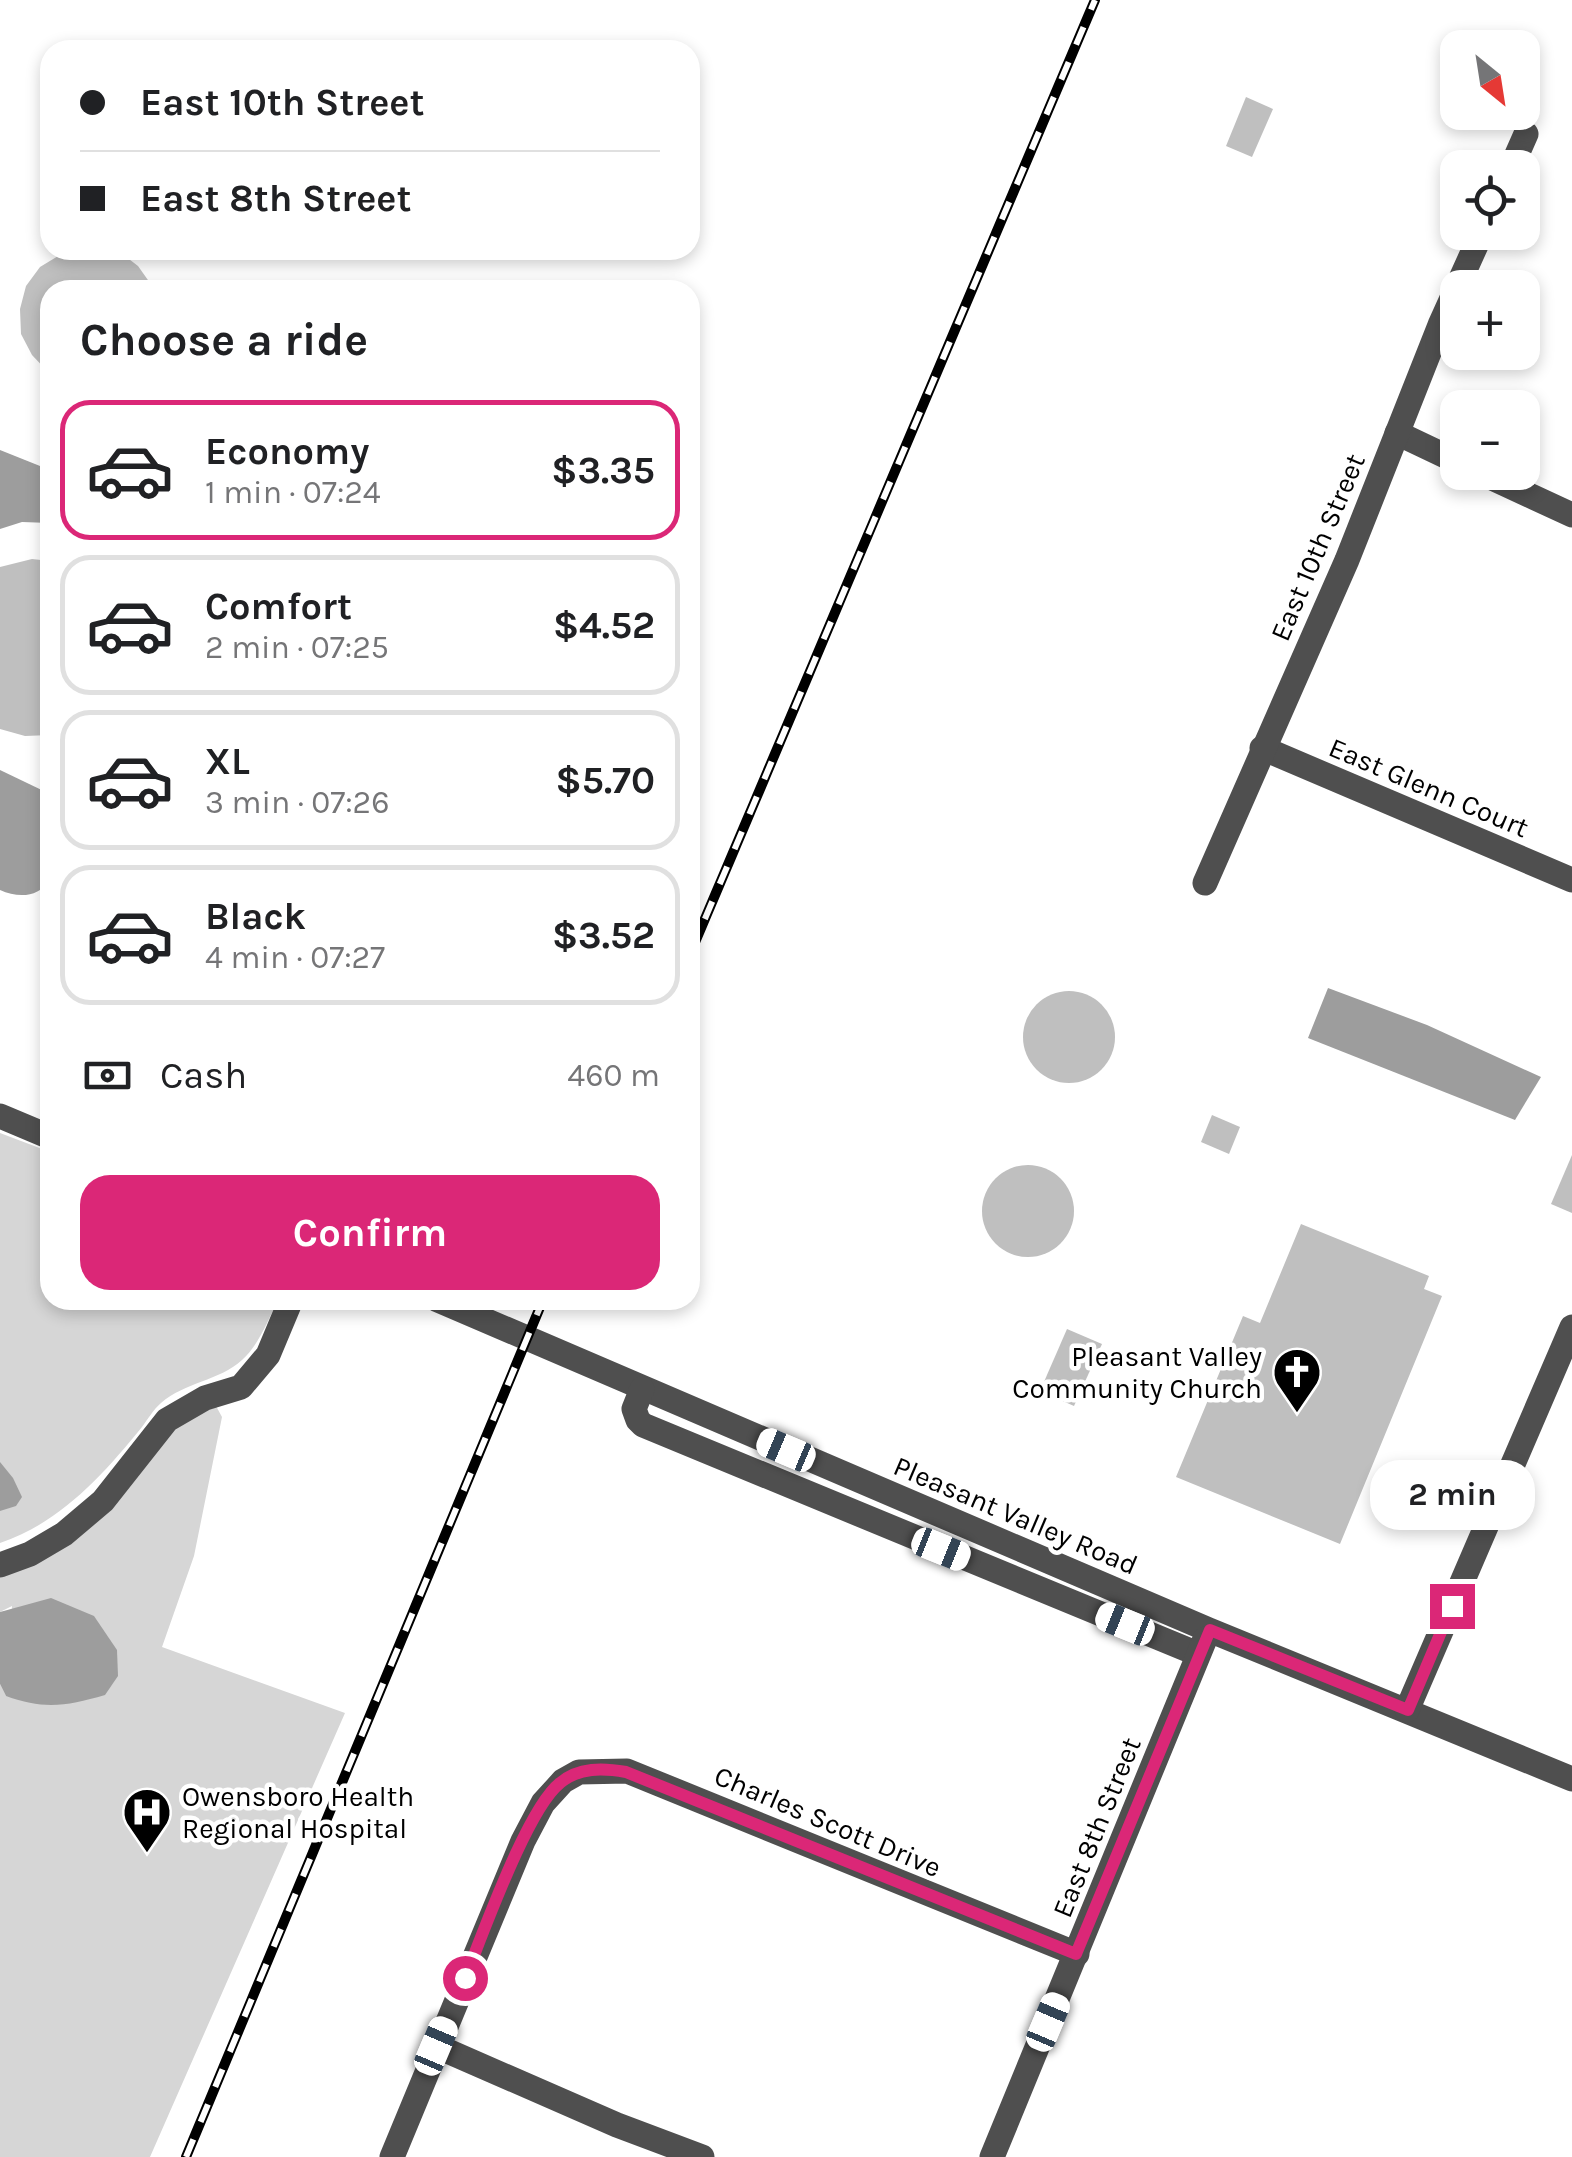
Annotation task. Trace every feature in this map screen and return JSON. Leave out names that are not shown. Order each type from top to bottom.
[{"type":"street","points":[[1519,150],[1526,134]]},
{"type":"street","name":"East 10th Street","points":[[1204,883],[1347,560],[1474,250]]},
{"type":"street","points":[[1397,433],[1440,453]]},
{"type":"street","points":[[1519,490],[1572,514]]},
{"type":"street","name":"East Glenn Court","points":[[1262,748],[1572,880]]},
{"type":"street","points":[[0,1116],[40,1134]]},
{"type":"street","points":[[0,1565],[30,1554],[64,1534],[103,1502],[166,1420],[205,1398],[241,1386],[268,1355],[288,1310]]},
{"type":"street","name":"Pleasant Valley Road","points":[[461,1310],[1210,1630],[1572,1779]]},
{"type":"street","points":[[1408,1710],[1572,1327]]},
{"type":"street","points":[[642,1389],[634,1409],[644,1425],[1198,1654]]},
{"type":"street","name":"East 8th Street","points":[[992,2157],[1210,1630]]},
{"type":"street","name":"Charles Scott Drive","points":[[436,2046],[523,1841],[555,1787],[588,1770],[626,1772],[1076,1954]]},
{"type":"street","points":[[392,2157],[436,2046],[617,2125],[702,2157]]},
{"type":"shaded area","points":[[0,450],[40,466],[40,523],[22,522],[0,529]]},
{"type":"shaded area","points":[[0,770],[40,789],[40,890],[21,895],[0,890]]},
{"type":"shaded area","points":[[1328,988],[1427,1025],[1541,1077],[1515,1120],[1308,1038]]},
{"type":"shaded area","points":[[0,1133],[40,1148],[40,1310],[273,1310],[258,1340],[242,1360],[223,1373],[170,1396],[79,1496],[42,1523],[0,1543]]},
{"type":"shaded area","points":[[216,1406],[222,1417],[194,1556],[162,1647],[345,1713],[150,2157],[0,2157],[0,1684],[6,1696],[12,1606],[0,1612],[0,1576],[177,1423]]},
{"type":"shaded area","points":[[0,1462],[22,1497],[16,1506],[0,1511]]},
{"type":"shaded area","points":[[51,1598],[94,1616],[117,1650],[118,1676],[105,1695],[56,1705],[6,1696],[0,1684],[0,1612]]},
{"type":"building","points":[[1246,97],[1273,109],[1252,157],[1226,146]]},
{"type":"building","points":[[52,260],[130,260],[148,280],[40,280],[40,363],[21,334],[20,309],[26,286],[40,267]]},
{"type":"building","points":[[40,560],[40,735],[0,729],[0,567]]},
{"type":"building","points":[[1069,991],[1086,995],[1101,1005],[1111,1020],[1115,1037],[1111,1054],[1101,1069],[1086,1079],[1069,1083],[1052,1079],[1037,1069],[1027,1054],[1023,1037],[1027,1020],[1037,1005],[1052,995]]},
{"type":"building","points":[[1212,1115],[1240,1127],[1229,1154],[1201,1142]]},
{"type":"building","points":[[1572,1155],[1572,1213],[1551,1204]]},
{"type":"building","points":[[1028,1165],[1045,1169],[1060,1179],[1070,1194],[1074,1211],[1070,1228],[1060,1243],[1045,1253],[1028,1257],[1011,1253],[996,1243],[986,1228],[982,1211],[986,1194],[996,1179],[1011,1169]]},
{"type":"building","name":"Pleasant Valley Community Church","points":[[1301,1224],[1429,1276],[1424,1289],[1442,1296],[1340,1544],[1176,1477],[1243,1316],[1260,1323]]},
{"type":"building","points":[[1067,1329],[1102,1344],[1074,1406],[1040,1391]]},
{"type":"railway","points":[[700,930],[1095,0]]},
{"type":"railway","points":[[186,2157],[539,1310]]},
{"type":"place","name":"Pleasant Valley Community Church","points":[[1297,1414]]},
{"type":"place","name":"Owensboro Health Regional Hospital","points":[[147,1854]]},
{"type":"route","points":[[465,1978],[543,1802],[562,1780],[588,1770],[613,1769],[734,1813],[1076,1954],[1210,1630],[1408,1710],[1452,1606]]}]
